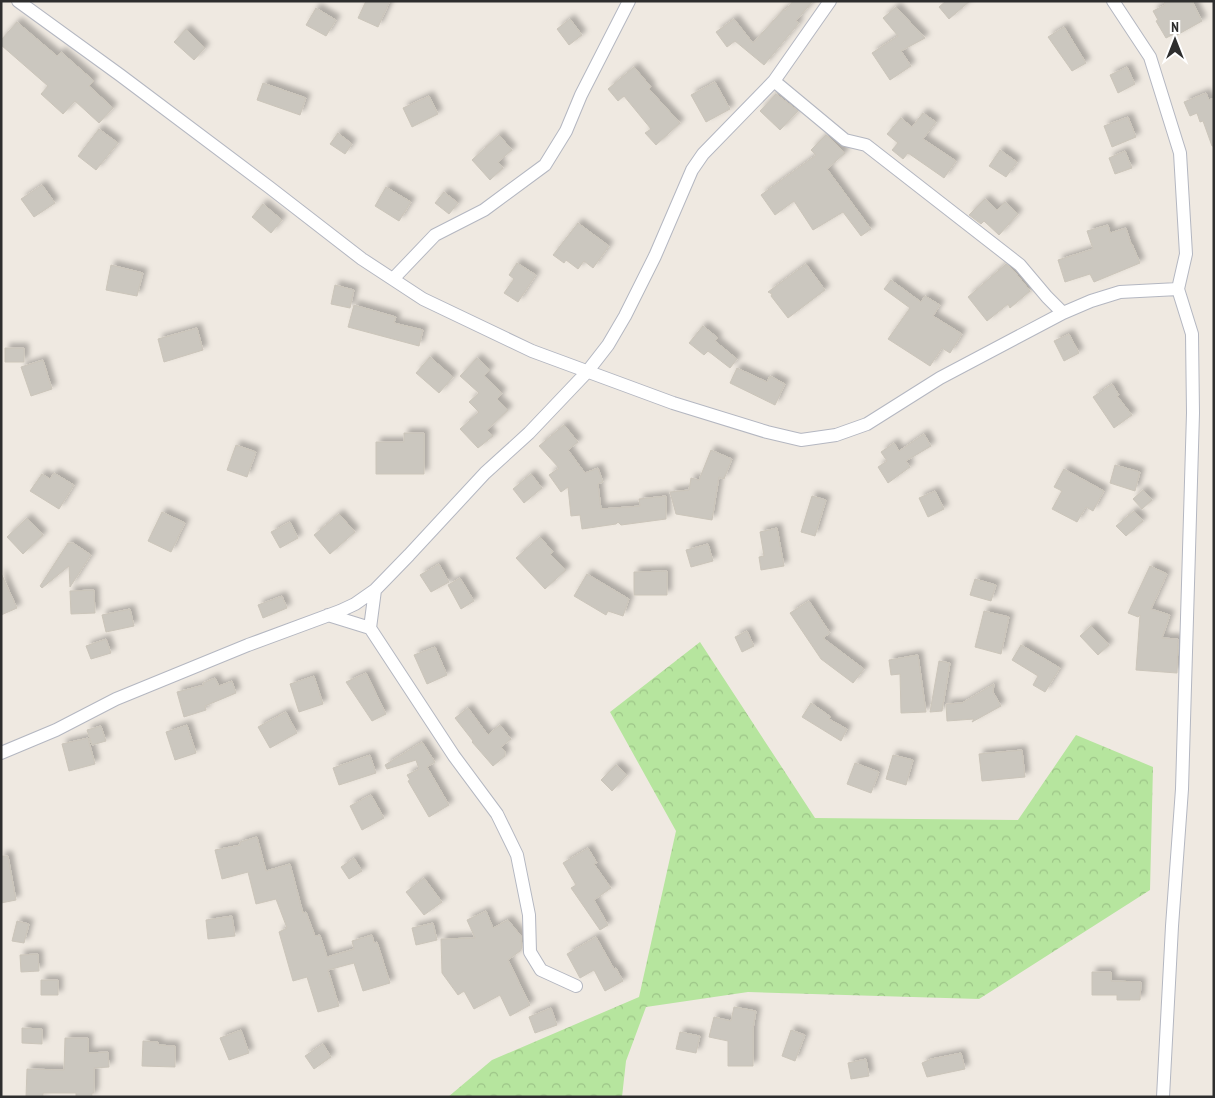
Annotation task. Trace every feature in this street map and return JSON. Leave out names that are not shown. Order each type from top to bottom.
[{"type":"street","points":[[18,1],[254,175],[362,259],[423,299],[532,351],[674,404],[767,432],[801,440],[836,435],[867,424],[940,378],[1064,313],[1091,301],[1120,292],[1178,289]]},
{"type":"street","points":[[393,279],[435,235],[484,210],[545,165],[566,131],[581,95],[629,1]]},
{"type":"street","points":[[1,753],[56,730],[116,699],[355,604],[375,590],[410,555],[485,473],[529,433],[587,372],[608,345],[655,256],[692,170],[702,154],[774,81],[830,1]]},
{"type":"street","points":[[1113,1],[1150,57],[1180,153],[1186,254],[1178,289],[1192,334],[1194,413],[1182,789],[1172,926],[1163,1097]]},
{"type":"street","points":[[774,81],[844,140],[866,145],[977,230],[1020,265],[1047,297],[1064,313]]},
{"type":"street","points":[[370,628],[375,590]]},
{"type":"street","points":[[328,615],[370,628],[454,756],[497,814],[517,855],[529,915],[530,952],[541,970],[576,986]]},
{"type":"green space","points":[[700,642],[815,818],[1018,820],[1076,735],[1153,767],[1150,890],[979,999],[748,992],[646,1007],[626,1061],[622,1097],[448,1097],[492,1060],[639,997],[676,831],[610,712]]},
{"type":"building","points":[[366,1],[390,1],[378,27],[358,18]]},
{"type":"building","points":[[793,1],[813,1],[796,21],[799,23],[764,65],[735,41],[727,47],[716,32],[734,19],[753,43]]},
{"type":"building","points":[[946,1],[970,1],[949,19],[939,7]]},
{"type":"building","points":[[1164,1],[1192,1],[1202,21],[1177,35],[1176,33],[1166,38],[1156,21],[1158,20],[1153,11],[1165,5]]},
{"type":"building","points":[[896,7],[925,38],[901,51],[911,66],[890,80],[872,53],[898,36],[883,18]]},
{"type":"building","points":[[316,8],[336,20],[326,36],[306,25]]},
{"type":"building","points":[[570,19],[582,35],[569,45],[557,29]]},
{"type":"building","points":[[17,22],[57,56],[61,52],[94,81],[89,86],[113,108],[99,123],[75,101],[63,114],[41,94],[48,86],[1,45],[1,40]]},
{"type":"building","points":[[1064,27],[1086,63],[1072,71],[1048,37]]},
{"type":"building","points":[[186,29],[205,48],[194,60],[174,42]]},
{"type":"building","points":[[634,67],[651,87],[649,89],[680,123],[656,145],[645,133],[651,129],[624,96],[618,101],[608,89]]},
{"type":"building","points":[[1127,67],[1135,84],[1118,93],[1110,75]]},
{"type":"building","points":[[715,82],[730,109],[706,122],[691,95]]},
{"type":"building","points":[[263,83],[306,98],[300,115],[257,100]]},
{"type":"building","points":[[1206,93],[1209,100],[1214,98],[1214,146],[1212,146],[1203,121],[1200,122],[1197,113],[1190,116],[1184,102]]},
{"type":"building","points":[[776,94],[798,111],[780,130],[760,111]]},
{"type":"building","points":[[429,96],[438,114],[412,127],[403,108]]},
{"type":"building","points":[[923,113],[936,122],[923,139],[956,161],[944,178],[908,153],[903,159],[892,150],[898,143],[887,134],[901,118],[912,127]]},
{"type":"building","points":[[1128,117],[1136,137],[1112,147],[1104,126]]},
{"type":"building","points":[[99,129],[118,143],[96,170],[78,156]]},
{"type":"building","points":[[338,133],[352,144],[345,154],[330,144]]},
{"type":"building","points":[[499,135],[512,150],[498,162],[503,168],[490,180],[472,160]]},
{"type":"building","points":[[826,135],[845,153],[827,169],[871,229],[861,236],[843,212],[813,230],[794,201],[775,215],[761,195],[816,155],[811,150]]},
{"type":"building","points":[[1000,150],[1017,162],[1006,177],[989,166]]},
{"type":"building","points":[[1125,151],[1132,168],[1115,174],[1109,158]]},
{"type":"building","points":[[42,185],[55,203],[34,217],[21,199]]},
{"type":"building","points":[[386,187],[411,202],[399,221],[375,206]]},
{"type":"building","points":[[444,192],[458,203],[449,214],[435,203]]},
{"type":"building","points":[[985,199],[997,210],[1005,202],[1018,214],[999,235],[984,221],[981,224],[969,215]]},
{"type":"building","points":[[263,204],[282,220],[271,233],[252,217]]},
{"type":"building","points":[[578,223],[609,246],[593,268],[584,261],[578,269],[566,260],[564,263],[553,255]]},
{"type":"building","points":[[1108,225],[1110,233],[1126,228],[1140,263],[1094,282],[1090,274],[1065,282],[1058,260],[1093,249],[1087,231]]},
{"type":"building","points":[[517,263],[536,275],[518,302],[504,293],[514,279],[509,275]]},
{"type":"building","points":[[806,264],[825,290],[788,318],[771,296],[772,294],[768,292]]},
{"type":"building","points":[[1006,264],[1030,291],[1010,308],[1008,304],[987,321],[968,297]]},
{"type":"building","points":[[111,265],[143,273],[137,296],[106,290]]},
{"type":"building","points":[[891,280],[921,302],[925,296],[940,305],[933,316],[962,334],[950,353],[942,348],[930,366],[888,339],[910,308],[884,289]]},
{"type":"building","points":[[335,285],[354,290],[350,308],[331,304]]},
{"type":"building","points":[[354,305],[396,317],[394,323],[423,330],[419,346],[348,327]]},
{"type":"building","points":[[703,326],[718,338],[715,341],[737,359],[730,368],[708,351],[704,355],[689,343]]},
{"type":"building","points":[[197,328],[203,350],[164,362],[158,339]]},
{"type":"building","points":[[1069,334],[1079,353],[1064,361],[1054,341]]},
{"type":"building","points":[[5,348],[24,348],[24,362],[5,362]]},
{"type":"building","points":[[430,357],[453,377],[439,393],[416,373]]},
{"type":"building","points":[[477,358],[490,370],[484,376],[502,393],[497,399],[508,410],[487,430],[493,436],[478,448],[460,429],[479,412],[469,402],[479,393],[460,376]]},
{"type":"building","points":[[43,360],[52,389],[31,396],[21,367]]},
{"type":"building","points":[[737,368],[767,382],[770,376],[785,384],[775,405],[730,383]]},
{"type":"building","points":[[1112,384],[1119,395],[1117,396],[1132,415],[1114,428],[1093,397]]},
{"type":"building","points":[[564,425],[578,442],[568,450],[585,473],[598,468],[603,482],[598,484],[601,509],[640,506],[639,499],[666,496],[666,519],[621,525],[618,522],[616,524],[582,529],[580,515],[571,516],[568,487],[561,492],[549,475],[559,468],[539,446]]},
{"type":"building","points":[[404,433],[424,433],[424,474],[376,474],[376,442],[404,442]]},
{"type":"building","points":[[924,434],[931,446],[906,461],[910,467],[888,483],[878,467],[887,461],[881,452],[894,443],[899,451]]},
{"type":"building","points":[[236,445],[256,452],[247,477],[227,470]]},
{"type":"building","points":[[711,450],[732,459],[724,479],[719,477],[712,520],[676,514],[670,492],[689,490],[691,478],[699,480]]},
{"type":"building","points":[[1115,465],[1140,472],[1135,491],[1110,483]]},
{"type":"building","points":[[1064,469],[1104,491],[1093,511],[1086,507],[1077,522],[1052,509],[1062,491],[1054,487]]},
{"type":"building","points":[[54,473],[74,485],[59,509],[30,491],[42,474],[50,479]]},
{"type":"building","points":[[531,474],[542,488],[524,503],[513,489]]},
{"type":"building","points":[[1143,490],[1152,500],[1142,509],[1133,499]]},
{"type":"building","points":[[935,491],[944,509],[928,517],[919,498]]},
{"type":"building","points":[[812,496],[826,500],[815,536],[801,532]]},
{"type":"building","points":[[1134,511],[1143,521],[1126,536],[1116,526]]},
{"type":"building","points":[[162,512],[185,523],[171,552],[148,541]]},
{"type":"building","points":[[339,514],[355,532],[330,554],[314,535]]},
{"type":"building","points":[[27,518],[43,535],[23,554],[7,537]]},
{"type":"building","points":[[290,522],[298,538],[280,548],[271,532]]},
{"type":"building","points":[[777,528],[784,566],[761,570],[759,557],[764,556],[760,532]]},
{"type":"building","points":[[540,537],[553,552],[550,554],[566,570],[545,589],[516,558]]},
{"type":"building","points":[[68,543],[73,543],[91,555],[70,587],[69,566],[42,588],[40,586]]},
{"type":"building","points":[[708,544],[713,561],[691,567],[686,550]]},
{"type":"building","points":[[439,564],[449,582],[431,592],[420,575]]},
{"type":"building","points":[[1150,566],[1167,574],[1151,609],[1170,615],[1162,638],[1178,639],[1177,673],[1136,670],[1140,615],[1138,617],[1128,613]]},
{"type":"building","points":[[667,571],[667,595],[634,595],[634,572]]},
{"type":"building","points":[[1,573],[17,608],[1,615]]},
{"type":"building","points":[[587,574],[629,599],[623,616],[608,611],[606,615],[574,596]]},
{"type":"building","points":[[460,578],[474,601],[461,609],[448,585]]},
{"type":"building","points":[[975,579],[996,585],[991,601],[970,595]]},
{"type":"building","points":[[94,590],[95,613],[71,614],[70,591]]},
{"type":"building","points":[[282,596],[287,608],[263,618],[258,605]]},
{"type":"building","points":[[809,601],[830,633],[823,638],[864,669],[853,683],[821,659],[790,613]]},
{"type":"building","points":[[130,609],[134,626],[106,632],[102,615]]},
{"type":"building","points":[[984,611],[1009,617],[1001,654],[975,647]]},
{"type":"building","points":[[1091,626],[1109,645],[1098,655],[1080,636]]},
{"type":"building","points":[[747,631],[754,646],[742,652],[735,637]]},
{"type":"building","points":[[106,639],[111,653],[91,659],[86,646]]},
{"type":"building","points":[[1021,645],[1060,668],[1045,692],[1033,685],[1038,676],[1012,660]]},
{"type":"building","points":[[435,647],[447,675],[427,684],[414,655]]},
{"type":"building","points":[[918,655],[926,712],[901,713],[900,674],[891,675],[889,660]]},
{"type":"building","points":[[939,661],[950,663],[942,711],[930,712]]},
{"type":"building","points":[[366,673],[386,714],[372,721],[346,682]]},
{"type":"building","points":[[314,676],[323,704],[299,712],[290,684]]},
{"type":"building","points":[[215,678],[219,686],[232,681],[236,693],[205,706],[206,710],[184,717],[177,692],[204,685],[203,683]]},
{"type":"building","points":[[994,684],[993,692],[1001,706],[972,722],[974,719],[947,721],[946,704],[962,703]]},
{"type":"building","points":[[811,703],[831,717],[829,719],[847,729],[841,741],[802,717]]},
{"type":"building","points":[[468,708],[488,735],[500,725],[511,739],[501,747],[505,751],[505,756],[493,766],[472,742],[455,718]]},
{"type":"building","points":[[286,712],[297,733],[270,748],[258,727]]},
{"type":"building","points":[[187,725],[196,753],[175,760],[166,732]]},
{"type":"building","points":[[101,726],[106,741],[92,745],[87,730]]},
{"type":"building","points":[[88,738],[95,764],[69,771],[62,744]]},
{"type":"building","points":[[422,742],[435,762],[427,767],[449,805],[429,817],[408,781],[410,780],[407,775],[419,769],[416,760],[387,769],[385,765]]},
{"type":"building","points":[[1022,750],[1025,777],[982,781],[979,754]]},
{"type":"building","points":[[370,755],[376,773],[339,785],[333,768]]},
{"type":"building","points":[[893,755],[913,760],[906,785],[886,779]]},
{"type":"building","points":[[855,763],[879,772],[871,793],[847,784]]},
{"type":"building","points":[[616,765],[627,775],[612,791],[601,780]]},
{"type":"building","points":[[371,795],[384,818],[362,830],[350,806]]},
{"type":"building","points":[[257,837],[266,871],[290,864],[303,913],[306,912],[315,936],[320,935],[327,957],[354,949],[352,941],[372,935],[374,943],[377,942],[390,983],[363,991],[354,963],[328,970],[339,1006],[318,1012],[307,977],[293,981],[279,932],[287,928],[276,899],[256,904],[248,872],[222,879],[215,850],[240,845],[240,842]]},
{"type":"building","points":[[588,848],[597,863],[594,864],[611,888],[594,900],[608,925],[600,930],[571,888],[576,885],[563,863]]},
{"type":"building","points":[[1,856],[8,856],[16,900],[1,903]]},
{"type":"building","points":[[354,858],[362,871],[349,879],[341,867]]},
{"type":"building","points":[[424,878],[442,902],[424,915],[406,892]]},
{"type":"building","points":[[486,911],[493,928],[508,920],[521,936],[522,948],[508,960],[530,1005],[510,1016],[500,995],[474,1009],[464,991],[458,995],[442,973],[441,939],[475,938],[467,920]]},
{"type":"building","points":[[232,916],[235,936],[208,939],[206,920]]},
{"type":"building","points":[[17,921],[29,924],[24,943],[12,941]]},
{"type":"building","points":[[433,923],[437,940],[416,945],[412,928]]},
{"type":"building","points":[[596,937],[623,981],[605,991],[594,970],[580,978],[567,954]]},
{"type":"building","points":[[38,954],[39,971],[21,972],[20,955]]},
{"type":"building","points":[[1092,972],[1111,972],[1111,981],[1141,982],[1140,1000],[1117,1000],[1117,995],[1092,995]]},
{"type":"building","points":[[41,980],[58,980],[58,995],[41,995]]},
{"type":"building","points":[[734,1007],[756,1011],[753,1029],[753,1066],[728,1066],[728,1041],[709,1037],[714,1017],[731,1021]]},
{"type":"building","points":[[551,1008],[557,1025],[535,1033],[529,1017]]},
{"type":"building","points":[[22,1028],[42,1029],[42,1044],[22,1043]]},
{"type":"building","points":[[241,1030],[249,1053],[229,1060],[220,1038]]},
{"type":"building","points":[[791,1030],[805,1035],[795,1061],[782,1056]]},
{"type":"building","points":[[680,1032],[700,1036],[696,1053],[676,1049]]},
{"type":"building","points":[[65,1038],[88,1038],[88,1053],[108,1052],[109,1067],[94,1068],[94,1093],[92,1093],[92,1097],[76,1097],[76,1093],[43,1093],[43,1097],[26,1097],[27,1069],[64,1070]]},
{"type":"building","points":[[143,1041],[158,1042],[158,1045],[175,1046],[175,1067],[142,1066]]},
{"type":"building","points":[[323,1044],[331,1057],[314,1069],[305,1056]]},
{"type":"building","points":[[961,1053],[965,1069],[927,1077],[922,1063],[931,1059]]},
{"type":"building","points":[[866,1059],[869,1076],[851,1079],[848,1063]]}]
